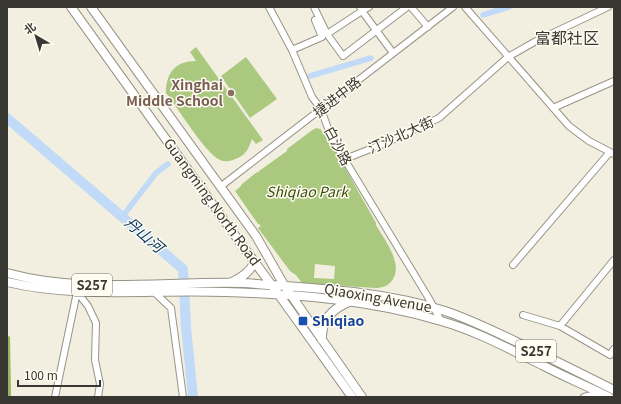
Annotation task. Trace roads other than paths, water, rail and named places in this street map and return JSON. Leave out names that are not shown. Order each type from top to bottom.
[{"type":"main road","name":"Guangming North Road","points":[[71,7],[352,397]]},
{"type":"main road","name":"Guangming North Road","points":[[91,7],[256,236],[284,285],[362,397]]},
{"type":"main road","points":[[231,283],[242,277],[250,270],[253,260],[264,250]]},
{"type":"main road","name":"S257","points":[[7,273],[35,279],[83,284],[196,287]]},
{"type":"main road","name":"S257","points":[[7,282],[31,287],[77,292],[153,291],[177,287]]},
{"type":"main road","name":"Qiaoxing Avenue","points":[[196,287],[231,283],[313,287],[368,294],[435,308],[486,327],[614,391]]},
{"type":"main road","name":"Qiaoxing Avenue","points":[[196,287],[350,302],[391,308],[441,321],[505,347],[609,397]]},
{"type":"main road","points":[[322,340],[323,326],[328,317],[338,307],[350,302]]},
{"type":"main road","points":[[600,393],[614,391]]},
{"type":"street","name":"白沙路","points":[[269,7],[292,50],[312,97],[321,109],[331,137],[435,308],[441,321]]},
{"type":"street","points":[[314,7],[327,34],[343,56],[407,7]]},
{"type":"street","points":[[327,34],[361,9],[368,7]]},
{"type":"street","points":[[411,7],[428,27]]},
{"type":"street","name":"捷进中路","points":[[220,186],[454,7]]},
{"type":"street","points":[[465,7],[569,126],[589,141],[612,153],[513,265]]},
{"type":"street","name":"汀沙北大街","points":[[344,159],[388,142],[439,118],[508,57],[536,41],[608,7]]},
{"type":"street","points":[[361,9],[393,53]]},
{"type":"street","points":[[292,50],[322,37],[315,20]]},
{"type":"street","points":[[553,108],[614,81]]},
{"type":"street","points":[[560,326],[614,260]]},
{"type":"street","points":[[153,291],[171,308],[183,397]]},
{"type":"street","points":[[55,397],[77,292]]},
{"type":"street","points":[[77,292],[88,306],[96,323],[95,360],[100,384],[98,397]]},
{"type":"street","points":[[523,315],[560,326],[610,355],[614,349]]},
{"type":"street","points":[[584,397],[600,393]]},
{"type":"waterway","points":[[483,15],[509,7]]},
{"type":"waterway","points":[[310,76],[371,58]]},
{"type":"waterway","name":"丹山河","points":[[7,118],[183,269],[186,327],[193,397]]},
{"type":"waterway","points":[[122,217],[156,173],[168,164]]},
{"type":"place","name":"Xinghai Middle School","points":[[231,93]]},
{"type":"place","name":"Shiqiao","points":[[303,321]]},
{"type":"district","name":"富都社区","points":[[567,38]]},
{"type":"park label","name":"Shiqiao Park","points":[[307,192]]}]
